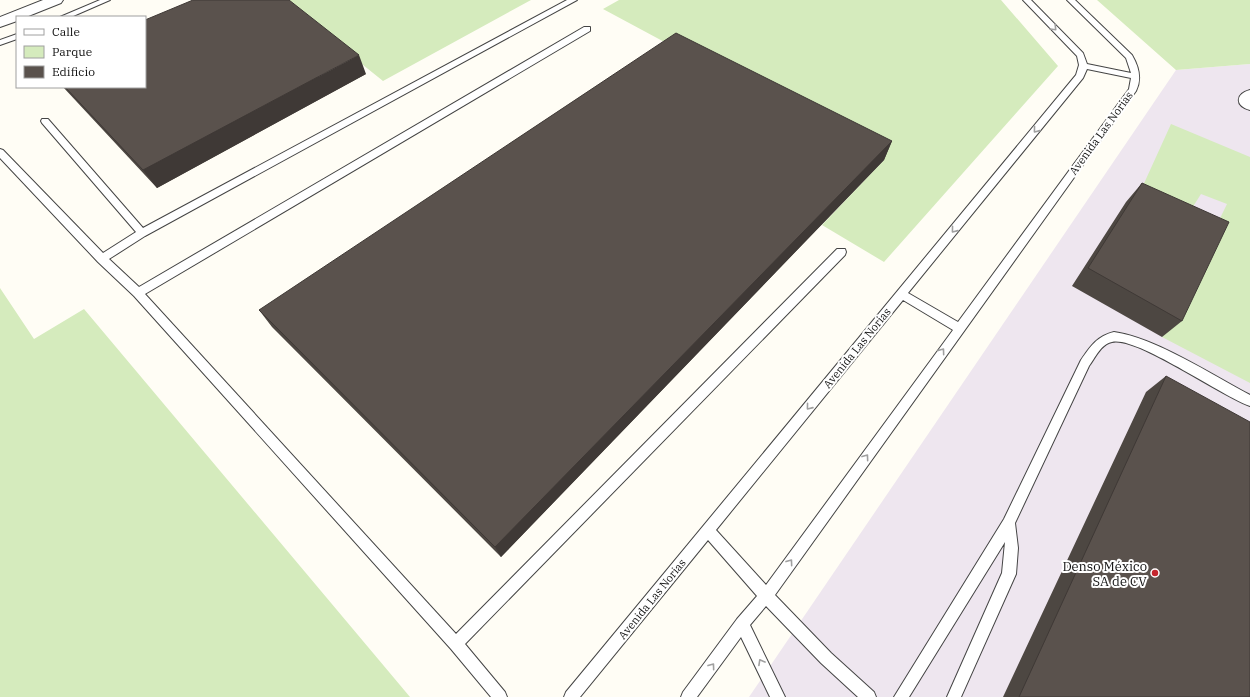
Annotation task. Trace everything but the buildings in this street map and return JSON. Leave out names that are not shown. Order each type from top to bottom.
[{"type":"street","points":[[0,22],[56,0]]},
{"type":"street","points":[[1250,95],[1247,97],[1247,102],[1250,105]]},
{"type":"lane","points":[[66,16],[106,0]]},
{"type":"lane","points":[[102,259],[142,233],[573,0]]},
{"type":"lane","points":[[1027,0],[1080,54],[1083,59],[1084,66],[1136,76],[1133,63],[1129,57],[1070,0]]},
{"type":"lane","points":[[138,293],[587,29]]},
{"type":"lane","points":[[0,43],[16,36]]},
{"type":"lane","name":"Avenida Las Norias","points":[[572,697],[1080,76],[1084,66]]},
{"type":"lane","name":"Avenida Las Norias","points":[[688,697],[742,624],[766,596],[1128,97],[1133,89],[1136,76]]},
{"type":"lane","points":[[45,121],[142,233]]},
{"type":"lane","points":[[0,152],[102,259],[138,293],[456,644],[500,697]]},
{"type":"lane","points":[[456,644],[842,252]]},
{"type":"lane","points":[[902,294],[959,328]]},
{"type":"lane","points":[[901,697],[1009,523],[1085,363],[1098,344],[1107,338],[1115,336],[1123,338],[1158,352],[1250,401]]},
{"type":"lane","points":[[954,697],[1009,574],[1012,561],[1012,546],[1009,523]]},
{"type":"lane","points":[[708,530],[766,596],[840,673],[869,697]]},
{"type":"lane","points":[[742,624],[778,697]]},
{"type":"shaded area","points":[[1250,64],[1250,697],[749,697],[1176,70]]},
{"type":"green space","points":[[282,0],[531,0],[383,81]]},
{"type":"green space","points":[[619,0],[1001,0],[1058,66],[884,262],[822,225],[884,160],[603,9]]},
{"type":"green space","points":[[1097,0],[1250,0],[1250,64],[1176,70]]},
{"type":"green space","points":[[1171,124],[1250,157],[1250,383],[1162,337],[1227,204],[1201,194],[1189,213],[1141,190]]},
{"type":"green space","points":[[0,288],[34,339],[84,309],[410,697],[0,697]]},
{"type":"place","name":"Denso México SA de CV","points":[[1155,573]]}]
